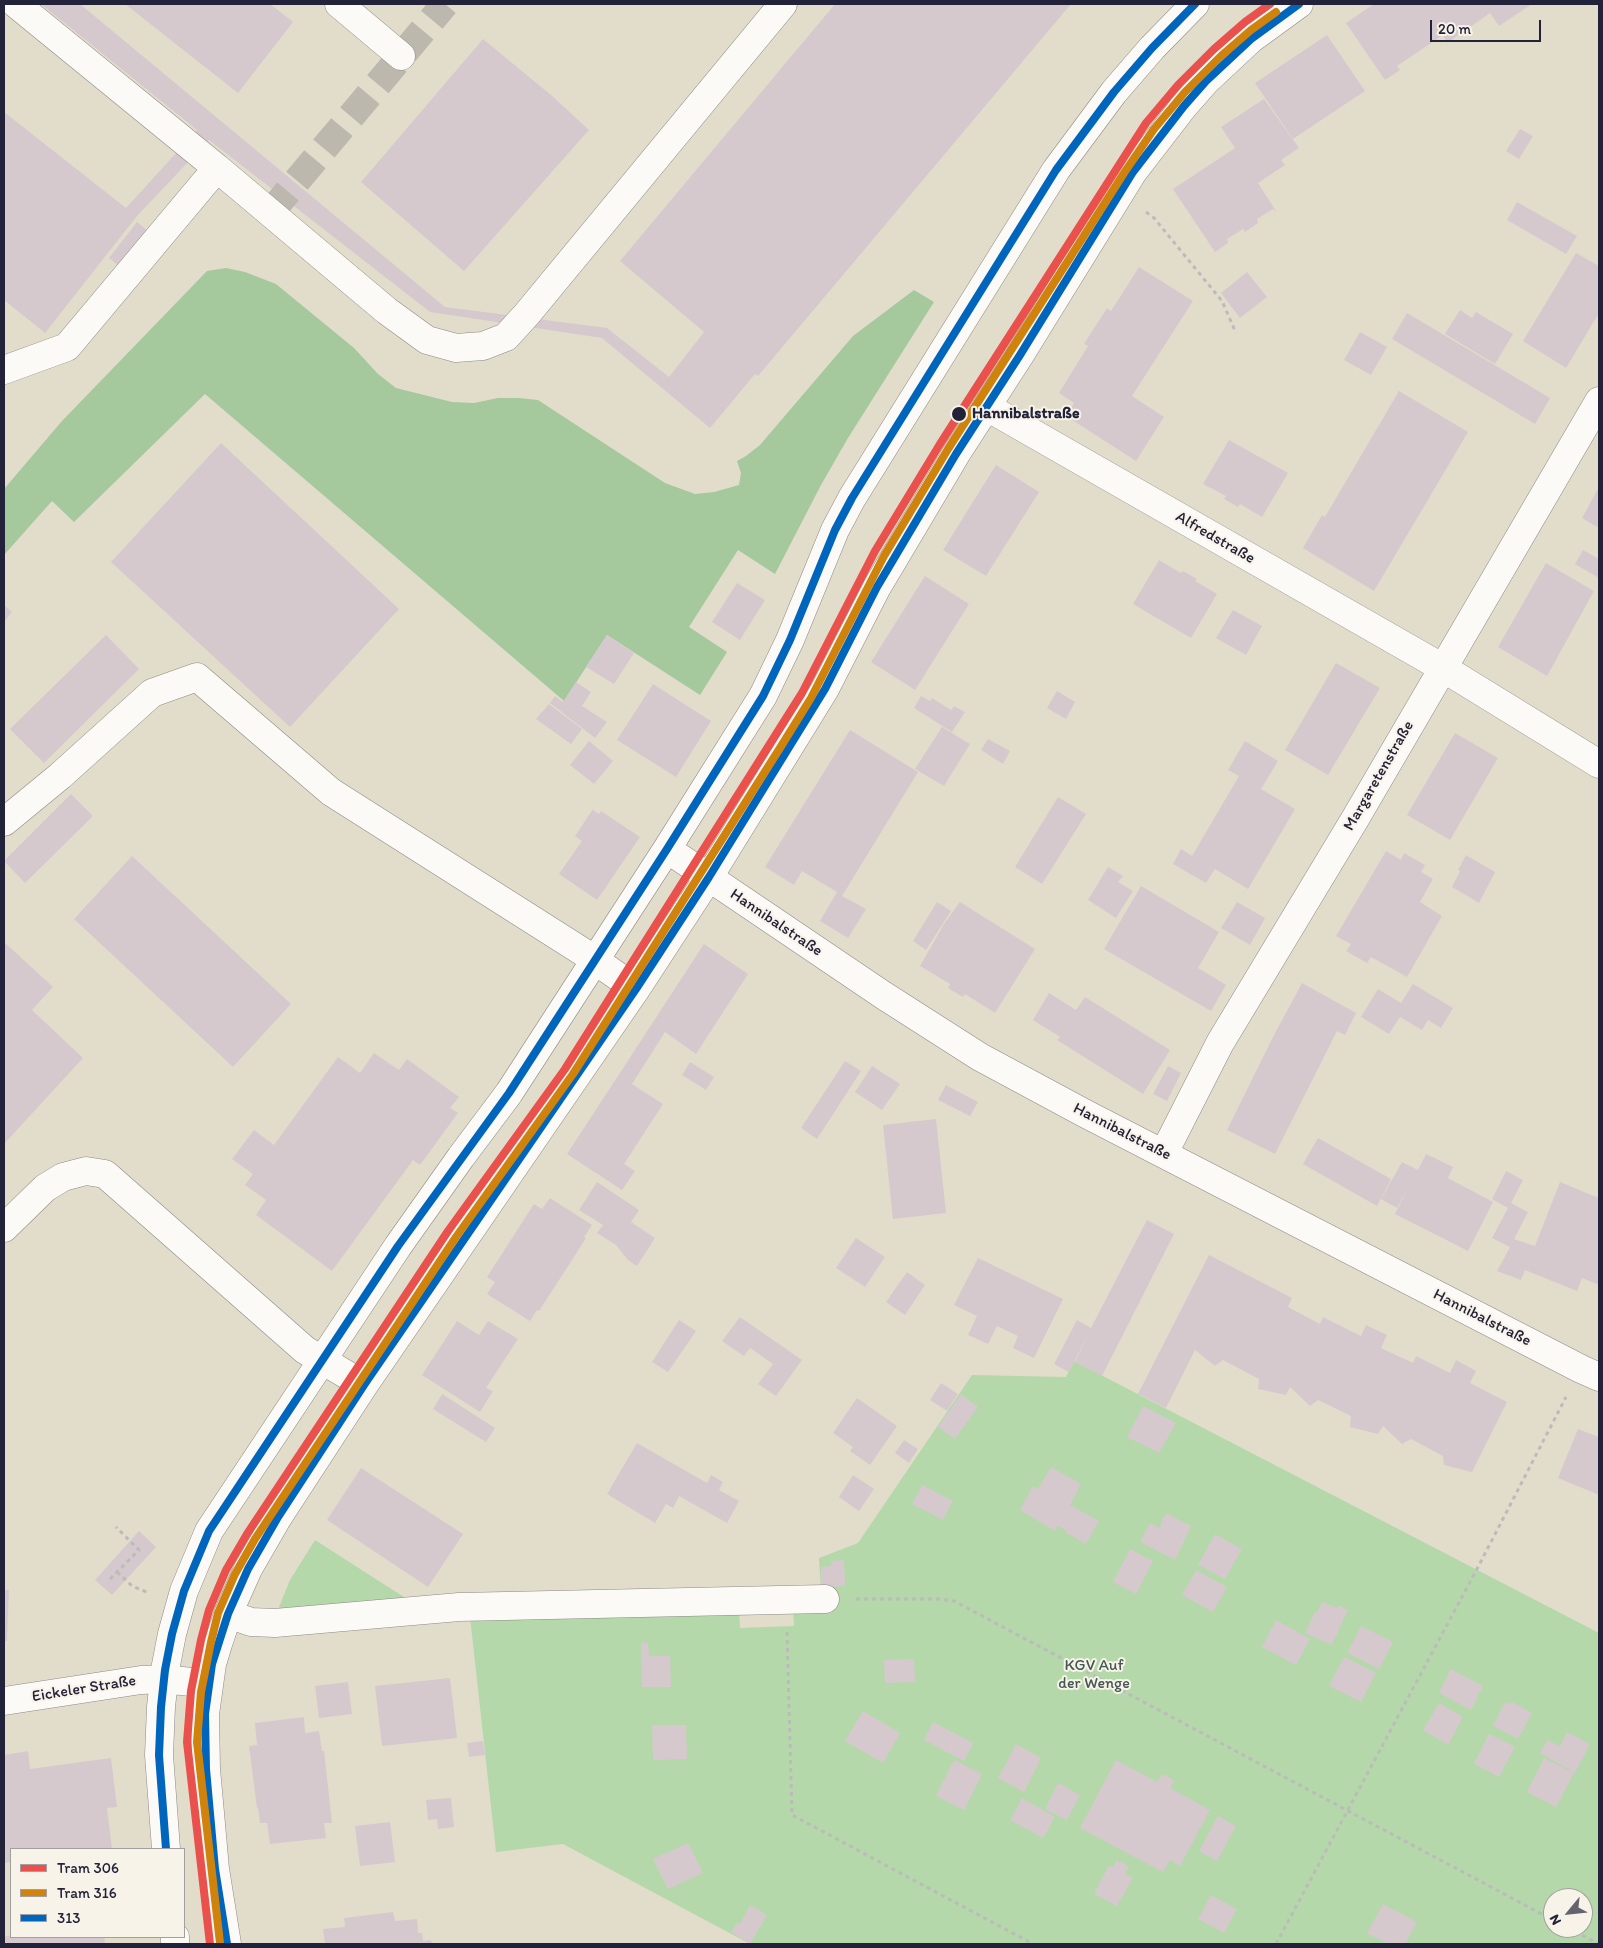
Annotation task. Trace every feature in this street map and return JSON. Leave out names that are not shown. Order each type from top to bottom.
[{"type":"street","points":[[16,4],[217,168],[387,311],[427,340],[456,348],[482,346],[506,337],[784,4]]},
{"type":"street","points":[[339,4],[401,56]]},
{"type":"street","points":[[166,1848],[159,1755],[164,1679],[172,1634],[184,1592],[209,1531],[398,1246],[509,1093],[668,848],[763,696],[790,640],[835,530],[852,498],[1056,170],[1084,130],[1152,48],[1195,4]]},
{"type":"street","points":[[227,1944],[215,1870],[206,1769],[206,1714],[209,1684],[216,1650],[228,1614],[248,1569],[270,1531],[364,1385],[636,988],[709,877],[825,689],[876,587],[956,454],[1133,172],[1184,106],[1223,64],[1251,39],[1300,4]]},
{"type":"street","points":[[4,370],[67,347],[217,168]]},
{"type":"street","name":"Margaretenstraße","points":[[1164,1153],[1220,1043],[1355,819],[1599,401]]},
{"type":"street","name":"Alfredstraße","points":[[987,407],[1442,668],[1599,764]]},
{"type":"street","points":[[4,822],[60,776],[152,692],[197,677],[331,792],[636,988]]},
{"type":"street","name":"Hannibalstraße","points":[[668,848],[883,995],[980,1057],[1086,1114],[1590,1373]]},
{"type":"street","points":[[4,1228],[44,1188],[62,1177],[86,1171],[105,1174],[305,1350],[364,1385]]},
{"type":"street","points":[[228,1614],[251,1622],[275,1623],[459,1607],[825,1598]]},
{"type":"street","name":"Eickeler Straße","points":[[4,1701],[141,1680],[164,1679],[209,1684]]},
{"type":"path","points":[[1139,207],[1154,218],[1222,302],[1236,333]]},
{"type":"path","points":[[1276,1944],[1477,1569],[1590,1373]]},
{"type":"path","points":[[116,1527],[139,1550],[110,1580],[118,1572],[132,1586],[154,1595]]},
{"type":"path","points":[[786,1598],[792,1815],[1033,1944]]},
{"type":"path","points":[[825,1598],[938,1598],[954,1601],[1543,1915]]},
{"type":"path","points":[[1587,1938],[1599,1944]]},
{"type":"green space","points":[[226,268],[245,272],[276,284],[354,348],[378,374],[396,388],[452,402],[474,403],[498,398],[538,400],[665,483],[695,494],[714,492],[739,485],[741,473],[737,461],[760,445],[853,336],[914,290],[934,302],[848,438],[821,485],[775,574],[738,550],[689,627],[727,652],[700,695],[607,635],[564,701],[205,394],[74,522],[52,501],[4,555],[4,489],[62,421],[207,271]]},
{"type":"green space","name":"KGV Auf der Wenge","points":[[1074,1361],[1599,1633],[1599,1944],[750,1944],[563,1844],[496,1852],[470,1617],[739,1609],[740,1628],[794,1626],[793,1608],[822,1608],[819,1558],[858,1543],[972,1375],[1066,1377]]},
{"type":"green space","points":[[315,1540],[407,1599],[277,1612],[290,1580]]},
{"type":"building","points":[[41,4],[80,4],[445,307],[607,328],[669,377],[704,332],[620,261],[835,4],[1071,4],[758,376],[755,374],[710,428],[602,338],[430,312],[209,140],[137,216],[45,333],[4,300],[4,112],[126,208],[197,130]]},
{"type":"building","points":[[125,4],[270,4],[293,22],[238,93]]},
{"type":"building","points":[[1374,4],[1532,4],[1499,26],[1490,13],[1447,43],[1443,35],[1397,66],[1400,70],[1385,80],[1346,23]]},
{"type":"building","points":[[1327,35],[1365,91],[1293,139],[1255,83]]},
{"type":"building","points":[[483,39],[551,95],[589,130],[464,271],[361,182]]},
{"type":"building","points":[[1264,99],[1299,148],[1281,160],[1285,165],[1258,183],[1276,211],[1273,209],[1257,219],[1258,223],[1245,232],[1243,229],[1227,239],[1228,243],[1215,252],[1173,189],[1235,148],[1221,127]]},
{"type":"building","points":[[1520,129],[1533,136],[1519,159],[1506,151]]},
{"type":"building","points":[[1517,202],[1577,236],[1566,254],[1507,220]]},
{"type":"building","points":[[137,222],[153,235],[125,271],[109,258]]},
{"type":"building","points":[[1576,253],[1599,266],[1599,313],[1566,368],[1523,341]]},
{"type":"building","points":[[1139,267],[1193,301],[1132,396],[1164,417],[1136,461],[1066,416],[1074,403],[1059,393],[1088,346],[1084,344],[1107,308],[1111,311]]},
{"type":"building","points":[[1247,272],[1267,297],[1240,318],[1221,293]]},
{"type":"building","points":[[1460,310],[1472,318],[1476,312],[1513,334],[1495,364],[1445,334]]},
{"type":"building","points":[[1407,313],[1550,398],[1535,424],[1392,339]]},
{"type":"building","points":[[1360,332],[1387,347],[1371,375],[1344,360]]},
{"type":"building","points":[[1399,391],[1468,432],[1374,591],[1303,548],[1322,515],[1325,517]]},
{"type":"building","points":[[1229,440],[1288,473],[1262,517],[1240,504],[1238,507],[1224,499],[1226,496],[1203,484]]},
{"type":"building","points":[[221,443],[399,609],[290,727],[111,562]]},
{"type":"building","points":[[996,465],[1039,492],[986,576],[943,550]]},
{"type":"building","points":[[1599,487],[1599,528],[1582,518]]},
{"type":"building","points":[[1583,550],[1599,559],[1599,578],[1575,564]]},
{"type":"building","points":[[1159,560],[1181,573],[1183,571],[1197,579],[1195,581],[1217,594],[1191,638],[1133,604]]},
{"type":"building","points":[[1546,563],[1594,591],[1547,676],[1498,647]]},
{"type":"building","points":[[925,576],[969,604],[915,690],[871,662]]},
{"type":"building","points":[[737,583],[765,600],[740,640],[712,622]]},
{"type":"building","points":[[4,605],[12,612],[4,622]]},
{"type":"building","points":[[1233,610],[1262,626],[1246,655],[1216,638]]},
{"type":"building","points":[[106,635],[139,669],[44,763],[10,729]]},
{"type":"building","points":[[607,635],[634,653],[614,684],[586,667]]},
{"type":"building","points":[[1336,663],[1380,688],[1328,775],[1285,750]]},
{"type":"building","points":[[576,682],[591,692],[582,706],[607,722],[595,738],[550,703],[555,696],[563,702]]},
{"type":"building","points":[[653,684],[711,721],[676,777],[617,740]]},
{"type":"building","points":[[1057,691],[1075,702],[1066,719],[1047,708]]},
{"type":"building","points":[[921,696],[930,701],[932,698],[951,710],[954,706],[965,712],[952,732],[914,708]]},
{"type":"building","points":[[549,704],[582,729],[571,744],[536,719]]},
{"type":"building","points":[[942,727],[970,744],[944,786],[915,769]]},
{"type":"building","points":[[850,730],[918,772],[842,896],[866,909],[848,938],[820,921],[837,892],[802,871],[794,885],[765,867]]},
{"type":"building","points":[[1455,733],[1498,758],[1450,840],[1407,815]]},
{"type":"building","points":[[988,739],[1010,751],[1003,764],[981,750]]},
{"type":"building","points":[[589,741],[613,761],[594,784],[570,765]]},
{"type":"building","points":[[1245,741],[1278,761],[1261,789],[1295,809],[1248,889],[1215,869],[1206,883],[1173,864],[1181,849],[1192,856],[1239,776],[1228,770]]},
{"type":"building","points":[[71,794],[93,816],[25,883],[4,861]]},
{"type":"building","points":[[1058,797],[1086,814],[1042,884],[1015,867]]},
{"type":"building","points":[[593,809],[599,814],[601,811],[640,837],[597,900],[559,874],[582,841],[575,836]]},
{"type":"building","points":[[1386,851],[1401,860],[1404,853],[1425,865],[1421,872],[1433,879],[1420,902],[1442,916],[1407,977],[1371,957],[1367,963],[1346,951],[1351,944],[1336,936]]},
{"type":"building","points":[[1466,855],[1495,872],[1479,903],[1452,887]]},
{"type":"building","points":[[132,856],[291,1004],[233,1067],[74,919]]},
{"type":"building","points":[[1108,867],[1123,876],[1118,882],[1133,891],[1116,918],[1088,900]]},
{"type":"building","points":[[1141,886],[1219,932],[1198,968],[1226,985],[1211,1011],[1104,949]]},
{"type":"building","points":[[937,902],[951,911],[926,950],[913,941]]},
{"type":"building","points":[[960,902],[1035,949],[995,1013],[965,994],[963,997],[948,988],[950,984],[920,966],[944,924]]},
{"type":"building","points":[[1237,902],[1265,918],[1250,945],[1221,928]]},
{"type":"building","points":[[4,942],[53,987],[32,1010],[83,1058],[4,1144]]},
{"type":"building","points":[[704,944],[748,974],[696,1054],[665,1032],[632,1084],[663,1104],[624,1164],[635,1171],[622,1190],[567,1154]]},
{"type":"building","points":[[1302,983],[1356,1013],[1345,1035],[1337,1031],[1275,1154],[1227,1130]]},
{"type":"building","points":[[1413,984],[1453,1008],[1441,1028],[1428,1020],[1422,1030],[1400,1017],[1389,1034],[1361,1017],[1378,989],[1401,1003]]},
{"type":"building","points":[[1049,993],[1076,1010],[1085,997],[1170,1050],[1143,1094],[1057,1040],[1060,1037],[1033,1020]]},
{"type":"building","points":[[374,1053],[399,1070],[407,1059],[459,1097],[450,1108],[458,1113],[420,1165],[413,1160],[332,1271],[256,1215],[266,1200],[245,1185],[253,1174],[232,1159],[254,1130],[274,1145],[338,1057],[360,1073]]},
{"type":"building","points":[[845,1061],[861,1071],[817,1139],[801,1128]]},
{"type":"building","points":[[690,1062],[714,1077],[706,1090],[682,1075]]},
{"type":"building","points":[[872,1066],[900,1084],[882,1110],[855,1092]]},
{"type":"building","points":[[1168,1066],[1181,1073],[1167,1101],[1153,1094]]},
{"type":"building","points":[[946,1085],[978,1102],[970,1116],[938,1100]]},
{"type":"building","points":[[936,1119],[946,1213],[893,1219],[883,1125]]},
{"type":"building","points":[[1318,1138],[1391,1179],[1377,1206],[1303,1164]]},
{"type":"building","points":[[1426,1154],[1453,1167],[1448,1178],[1493,1202],[1468,1251],[1395,1214],[1407,1190],[1397,1208],[1381,1199],[1402,1162],[1418,1170]]},
{"type":"building","points":[[1506,1171],[1523,1180],[1511,1203],[1528,1212],[1514,1239],[1535,1246],[1560,1182],[1599,1198],[1599,1285],[1582,1278],[1577,1291],[1525,1270],[1521,1280],[1497,1271],[1510,1247],[1492,1238],[1508,1208],[1492,1199]]},
{"type":"building","points":[[597,1182],[639,1210],[631,1222],[655,1238],[637,1266],[628,1260],[616,1245],[597,1233],[603,1225],[579,1210]]},
{"type":"building","points":[[550,1198],[592,1225],[563,1274],[539,1311],[537,1310],[530,1321],[487,1294],[495,1282],[487,1277],[534,1204],[542,1209]]},
{"type":"building","points":[[1147,1220],[1174,1234],[1102,1376],[1075,1362],[1089,1333],[1069,1372],[1054,1364],[1077,1320],[1091,1328]]},
{"type":"building","points":[[856,1238],[885,1257],[865,1287],[836,1268]]},
{"type":"building","points":[[1209,1255],[1292,1298],[1288,1307],[1320,1324],[1323,1317],[1361,1336],[1366,1325],[1387,1335],[1381,1348],[1413,1363],[1416,1356],[1450,1373],[1456,1360],[1476,1371],[1470,1383],[1507,1402],[1472,1472],[1444,1465],[1443,1456],[1411,1439],[1402,1444],[1383,1426],[1378,1434],[1350,1427],[1351,1416],[1318,1400],[1310,1406],[1290,1387],[1286,1395],[1258,1389],[1259,1379],[1223,1360],[1215,1366],[1195,1350],[1166,1408],[1138,1394]]},
{"type":"building","points":[[978,1258],[1063,1299],[1034,1358],[1013,1348],[1018,1336],[997,1326],[988,1344],[968,1335],[977,1316],[954,1305]]},
{"type":"building","points":[[907,1272],[925,1285],[905,1315],[886,1302]]},
{"type":"building","points":[[740,1317],[802,1360],[776,1396],[758,1384],[773,1364],[750,1348],[744,1356],[722,1341]]},
{"type":"building","points":[[679,1320],[696,1331],[668,1372],[652,1362]]},
{"type":"building","points":[[457,1321],[479,1335],[488,1321],[518,1339],[486,1388],[493,1391],[480,1412],[422,1375]]},
{"type":"building","points":[[941,1383],[958,1394],[947,1411],[930,1400]]},
{"type":"building","points":[[442,1394],[495,1428],[486,1442],[433,1409]]},
{"type":"building","points":[[961,1394],[978,1407],[955,1439],[938,1427]]},
{"type":"building","points":[[857,1398],[897,1426],[870,1465],[850,1451],[853,1447],[833,1433]]},
{"type":"building","points":[[1143,1406],[1176,1423],[1159,1453],[1127,1437]]},
{"type":"building","points":[[1578,1429],[1599,1437],[1599,1495],[1558,1478]]},
{"type":"building","points":[[904,1440],[918,1449],[909,1463],[895,1453]]},
{"type":"building","points":[[637,1443],[707,1483],[711,1475],[723,1482],[719,1490],[739,1501],[727,1523],[679,1496],[673,1508],[666,1504],[655,1523],[607,1494]]},
{"type":"building","points":[[1051,1467],[1081,1484],[1070,1505],[1099,1521],[1086,1544],[1065,1532],[1066,1530],[1058,1526],[1055,1531],[1020,1510],[1033,1486],[1038,1489]]},
{"type":"building","points":[[361,1468],[463,1534],[428,1587],[327,1520]]},
{"type":"building","points":[[853,1475],[874,1489],[859,1511],[839,1497]]},
{"type":"building","points":[[922,1485],[953,1501],[943,1520],[912,1504]]},
{"type":"building","points":[[1166,1513],[1191,1526],[1175,1560],[1140,1542],[1150,1523],[1159,1528]]},
{"type":"building","points":[[139,1531],[156,1547],[112,1595],[95,1580]]},
{"type":"building","points":[[1215,1534],[1242,1549],[1225,1579],[1198,1565]]},
{"type":"building","points":[[1130,1549],[1153,1561],[1136,1594],[1113,1582]]},
{"type":"building","points":[[844,1560],[845,1586],[821,1589],[821,1567],[832,1566],[831,1561]]},
{"type":"building","points":[[1196,1570],[1227,1587],[1213,1612],[1182,1595]]},
{"type":"building","points":[[4,1590],[9,1590],[7,1641],[4,1641]]},
{"type":"building","points":[[1322,1602],[1337,1608],[1338,1605],[1348,1610],[1332,1645],[1305,1633]]},
{"type":"building","points":[[1276,1620],[1310,1639],[1296,1665],[1262,1647]]},
{"type":"building","points":[[1361,1626],[1393,1642],[1379,1669],[1347,1653]]},
{"type":"building","points":[[641,1642],[648,1643],[649,1656],[670,1656],[671,1687],[642,1687]]},
{"type":"building","points":[[1344,1657],[1376,1673],[1361,1702],[1329,1686]]},
{"type":"building","points":[[914,1659],[915,1682],[885,1683],[884,1660]]},
{"type":"building","points":[[1451,1669],[1483,1686],[1471,1710],[1439,1693]]},
{"type":"building","points":[[450,1678],[457,1738],[382,1746],[375,1686]]},
{"type":"building","points":[[348,1682],[352,1714],[319,1718],[315,1686]]},
{"type":"building","points":[[1505,1702],[1510,1705],[1512,1702],[1532,1713],[1518,1739],[1493,1726]]},
{"type":"building","points":[[1439,1703],[1463,1717],[1448,1745],[1423,1730]]},
{"type":"building","points":[[863,1711],[900,1733],[883,1763],[845,1741]]},
{"type":"building","points":[[304,1717],[305,1733],[319,1731],[322,1751],[324,1751],[332,1823],[324,1823],[326,1838],[270,1844],[267,1823],[260,1823],[249,1746],[257,1745],[255,1723]]},
{"type":"building","points":[[933,1722],[973,1743],[964,1761],[924,1740]]},
{"type":"building","points":[[652,1725],[686,1725],[687,1759],[653,1760]]},
{"type":"building","points":[[1567,1732],[1590,1744],[1575,1773],[1540,1753],[1547,1740],[1560,1746]]},
{"type":"building","points":[[1489,1734],[1515,1747],[1499,1777],[1474,1764]]},
{"type":"building","points":[[483,1741],[485,1755],[469,1757],[467,1743]]},
{"type":"building","points":[[1016,1744],[1041,1758],[1024,1792],[998,1778]]},
{"type":"building","points":[[28,1751],[30,1769],[111,1758],[117,1807],[107,1808],[112,1848],[10,1848],[10,1862],[4,1863],[4,1755]]},
{"type":"building","points":[[1544,1758],[1574,1773],[1556,1807],[1527,1792]]},
{"type":"building","points":[[954,1760],[982,1774],[964,1810],[936,1796]]},
{"type":"building","points":[[1116,1760],[1157,1782],[1162,1774],[1174,1780],[1170,1788],[1210,1810],[1180,1866],[1170,1860],[1163,1872],[1080,1828]]},
{"type":"building","points":[[1058,1783],[1080,1795],[1067,1820],[1045,1809]]},
{"type":"building","points":[[451,1798],[454,1827],[438,1829],[437,1819],[428,1820],[426,1800]]},
{"type":"building","points":[[1022,1798],[1055,1817],[1043,1838],[1010,1820]]},
{"type":"building","points":[[1218,1816],[1236,1826],[1217,1861],[1199,1851]]},
{"type":"building","points":[[390,1822],[395,1862],[360,1866],[355,1826]]},
{"type":"building","points":[[688,1843],[703,1873],[668,1889],[653,1859]]},
{"type":"building","points":[[1117,1860],[1129,1867],[1125,1874],[1133,1878],[1117,1906],[1094,1894],[1109,1865],[1113,1867]]},
{"type":"building","points":[[1211,1895],[1237,1909],[1224,1933],[1198,1919]]},
{"type":"building","points":[[1383,1904],[1417,1922],[1405,1944],[1388,1944],[1367,1933]]},
{"type":"building","points":[[750,1905],[767,1915],[750,1944],[731,1932],[737,1923],[740,1924]]},
{"type":"building","points":[[393,1912],[395,1921],[417,1919],[418,1933],[422,1933],[423,1941],[431,1940],[432,1944],[325,1944],[323,1929],[345,1927],[344,1918]]},
{"type":"building","points":[[10,1935],[10,1938],[104,1938],[105,1944],[4,1944],[4,1937]]},
{"type":"tunnel","points":[[270,213],[445,4]]},
{"type":"tram line","name":"306","points":[[210,1944],[187,1742],[191,1691],[201,1640],[209,1610],[226,1570],[247,1534],[448,1231],[565,1069],[802,693],[875,551],[940,444],[1146,123],[1178,85],[1214,49],[1245,22],[1270,4]]},
{"type":"tram line","name":"316","points":[[220,1943],[197,1742],[201,1692],[211,1642],[218,1613],[235,1574],[255,1539],[456,1237],[573,1074],[780,748],[811,698],[884,556],[948,449],[1124,173],[1154,129],[1185,92],[1221,56],[1251,30],[1276,12]]},
{"type":"transit line","name":"313","points":[[166,1848],[159,1755],[165,1670],[172,1634],[184,1591],[209,1531],[398,1246],[509,1093],[667,849],[763,696],[790,640],[835,530],[852,498],[1056,170],[1114,92],[1152,48],[1195,4]]},
{"type":"transit line","name":"313","points":[[227,1944],[215,1869],[206,1769],[205,1714],[212,1664],[228,1614],[248,1569],[278,1517],[364,1385],[636,989],[709,877],[825,689],[877,587],[956,454],[1020,355],[1133,172],[1184,106],[1206,81],[1251,39],[1299,4]]},
{"type":"place","name":"Hannibalstraße","points":[[959,414]]}]
